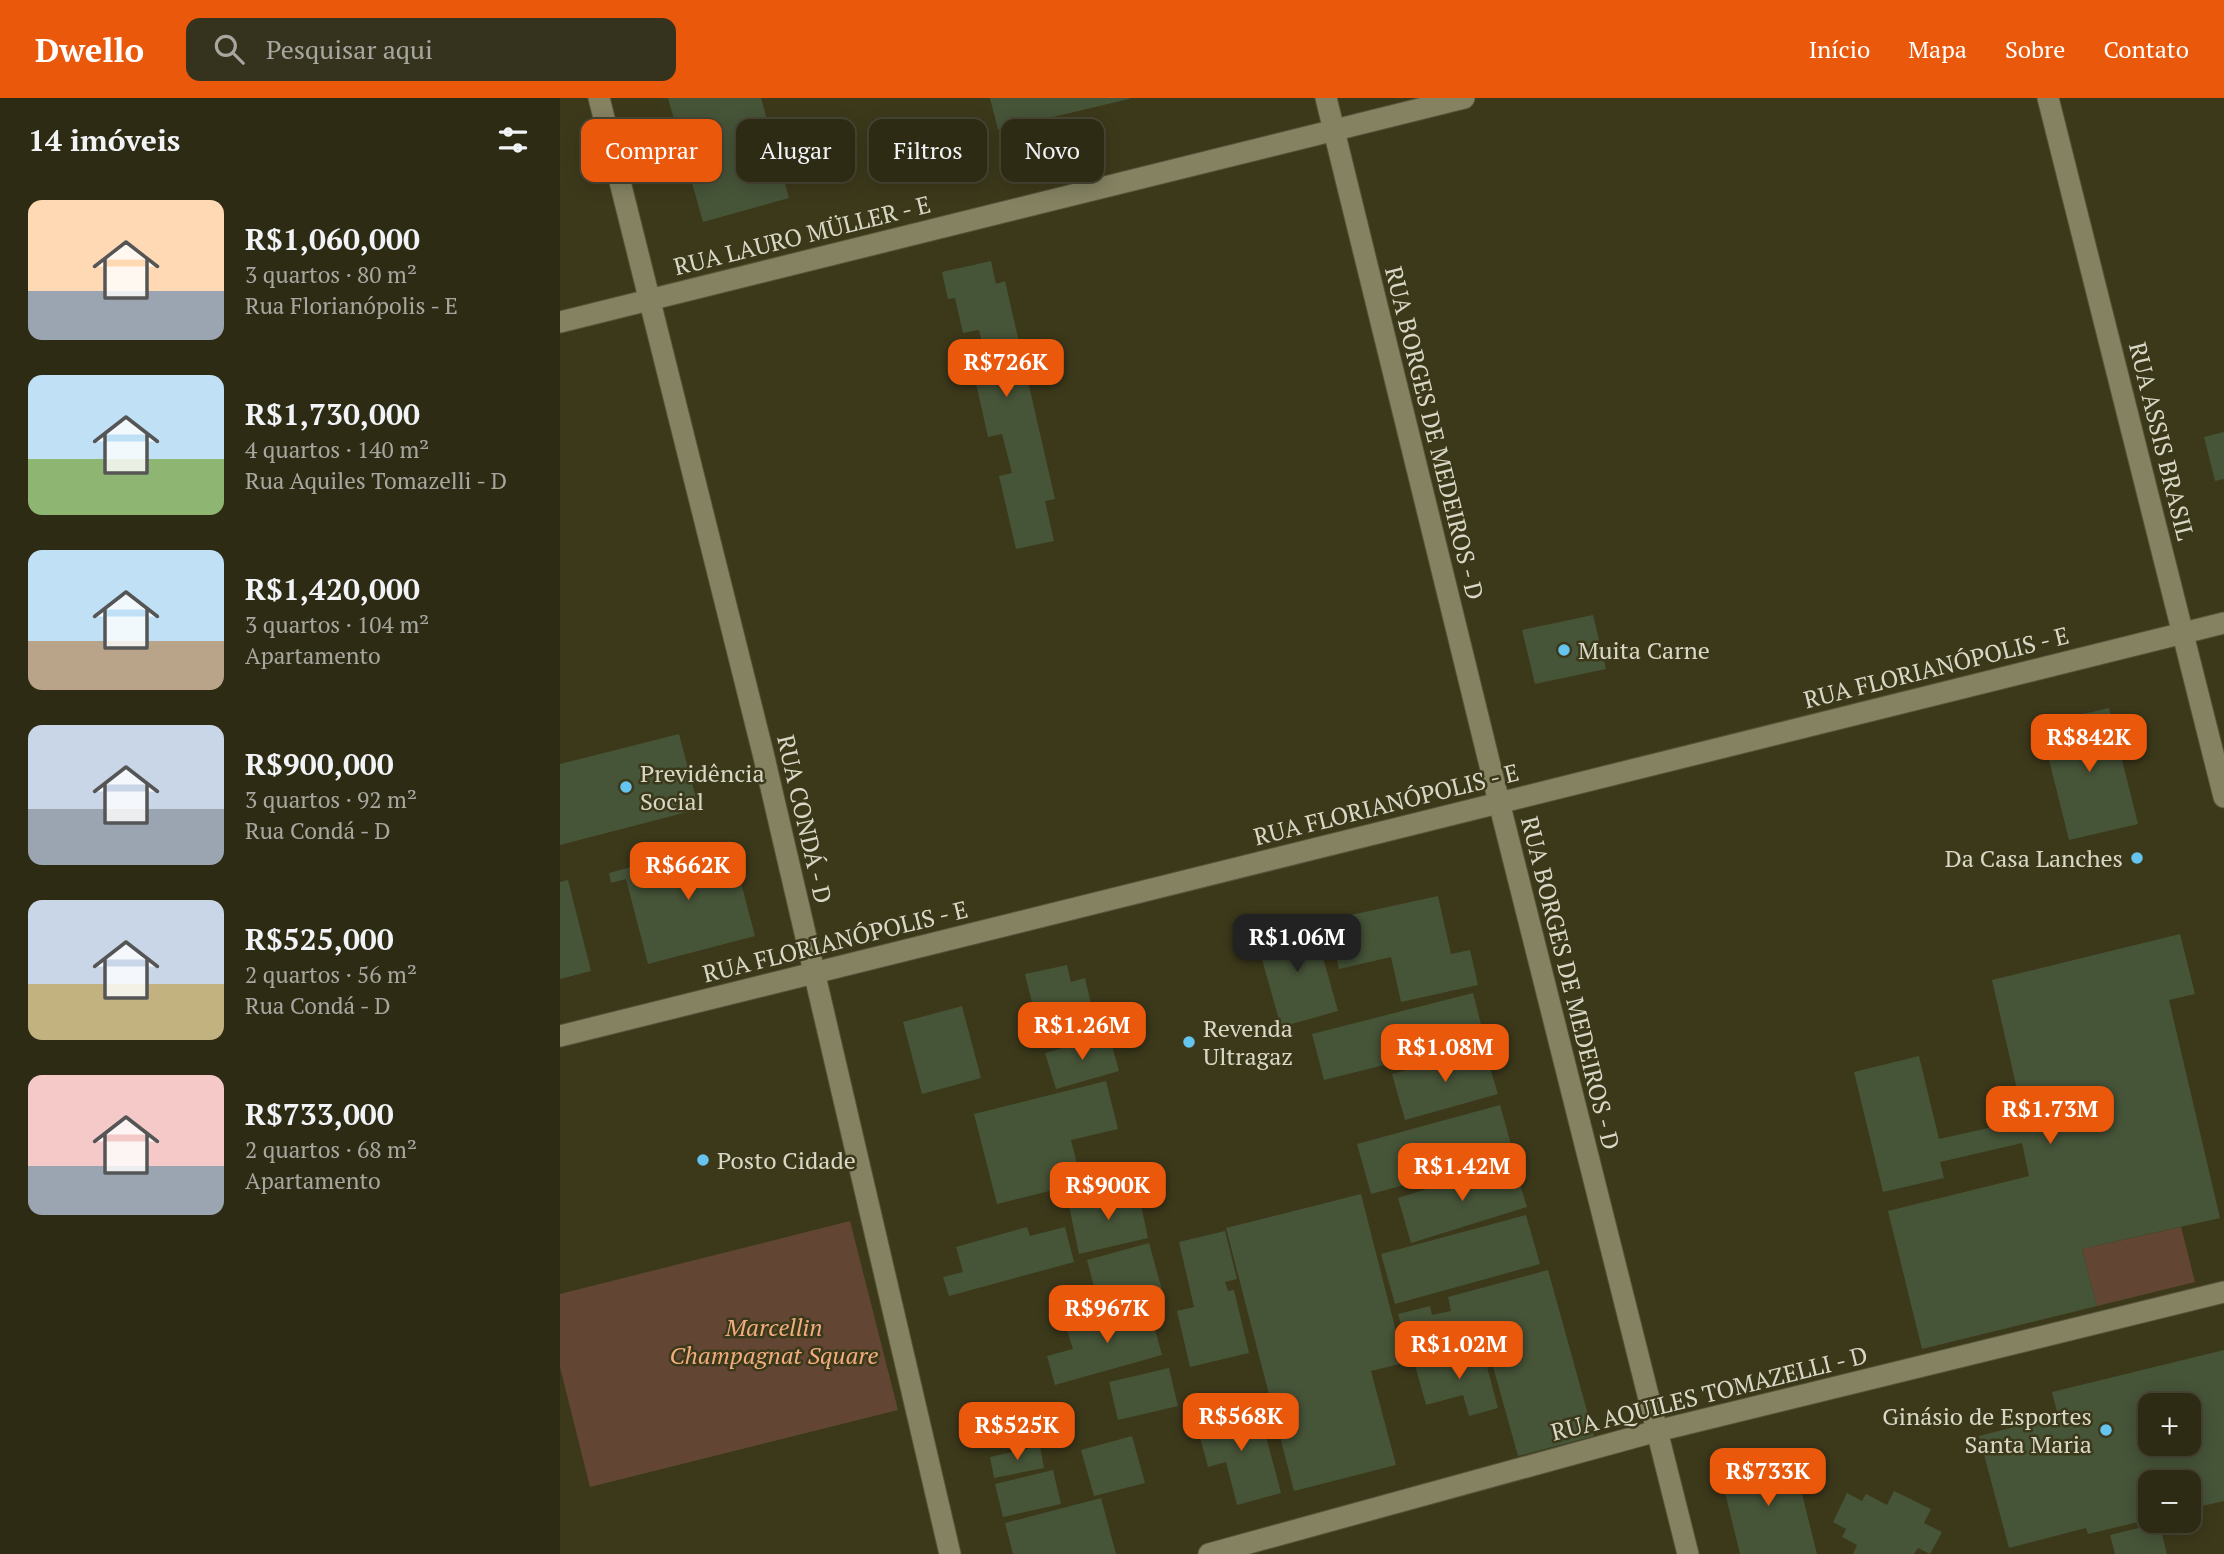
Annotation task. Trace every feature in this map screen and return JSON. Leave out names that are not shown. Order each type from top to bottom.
[{"type":"street","name":"RUA CONDÁ - D","points":[[599,98],[764,753],[813,974],[950,1554]]},
{"type":"street","name":"RUA BORGES DE MEDEIROS - D","points":[[1326,98],[1499,803],[1688,1554]]},
{"type":"street","name":"RUA LAURO MÜLLER - E","points":[[560,322],[1464,98]]},
{"type":"street","name":"RUA ASSIS BRASIL","points":[[2048,98],[2224,797]]},
{"type":"street","name":"RUA FLORIANÓPOLIS - E","points":[[560,1036],[2224,623]]},
{"type":"street","name":"RUA AQUILES TOMAZELLI - D","points":[[1209,1554],[1657,1430],[2224,1292]]},
{"type":"green space","name":"Marcellin Champagnat Square","points":[[850,1221],[898,1410],[590,1487],[560,1367],[560,1294]]},
{"type":"green space","points":[[2181,1227],[2195,1282],[2097,1306],[2082,1249]]},
{"type":"building","points":[[668,98],[761,98],[767,119],[736,119],[736,182],[785,182],[789,198],[703,222],[692,182],[722,182],[722,119],[674,119]]},
{"type":"building","points":[[990,98],[1129,98],[1044,119],[1001,119],[1001,129],[998,130]]},
{"type":"building","points":[[991,261],[996,284],[1005,281],[1055,499],[1045,501],[1054,541],[1016,549],[999,476],[1012,473],[1002,434],[988,437],[973,370],[988,366],[979,330],[963,333],[955,298],[948,299],[942,272]]},
{"type":"building","points":[[2224,432],[2224,479],[2215,481],[2204,437]]},
{"type":"building","name":"Muita Carne","points":[[1593,615],[1606,669],[1535,684],[1522,630]]},
{"type":"building","points":[[2109,708],[2138,824],[2069,840],[2040,724]]},
{"type":"building","name":"Previdência Social","points":[[679,734],[699,809],[560,845],[560,764]]},
{"type":"building","points":[[730,841],[755,936],[648,964],[626,879],[611,883],[609,873]]},
{"type":"building","points":[[568,880],[591,971],[560,979],[560,882]]},
{"type":"building","points":[[1438,896],[1451,954],[1470,950],[1478,985],[1401,1002],[1391,957],[1339,969],[1328,920]]},
{"type":"building","points":[[1313,922],[1338,1011],[1281,1027],[1256,938]]},
{"type":"building","points":[[2180,934],[2195,994],[2169,1000],[2220,1218],[2082,1249],[2097,1306],[1922,1349],[1888,1211],[2029,1176],[2022,1143],[1940,1162],[1944,1178],[1883,1192],[1854,1072],[1919,1056],[1939,1139],[2024,1120],[1992,980]]},
{"type":"building","points":[[1067,965],[1071,982],[1085,978],[1098,1034],[1043,1048],[1025,974]]},
{"type":"building","points":[[1473,993],[1485,1040],[1324,1080],[1312,1034]]},
{"type":"building","points":[[962,1006],[981,1078],[922,1094],[903,1022]]},
{"type":"building","points":[[1109,1035],[1119,1071],[1056,1089],[1045,1053]]},
{"type":"building","points":[[1484,1048],[1498,1094],[1405,1120],[1392,1074]]},
{"type":"building","points":[[1106,1081],[1118,1129],[1071,1140],[1082,1183],[997,1204],[974,1114]]},
{"type":"building","points":[[1500,1105],[1514,1155],[1371,1194],[1357,1144]]},
{"type":"building","points":[[1513,1162],[1527,1207],[1411,1243],[1398,1198]]},
{"type":"building","points":[[1138,1191],[1148,1238],[1079,1254],[1069,1206]]},
{"type":"building","points":[[1361,1194],[1404,1363],[1371,1371],[1396,1465],[1294,1491],[1226,1228]]},
{"type":"building","points":[[1526,1215],[1540,1264],[1395,1304],[1381,1254]]},
{"type":"building","points":[[1027,1227],[1030,1236],[1065,1227],[1074,1262],[949,1296],[943,1277],[963,1272],[956,1247]]},
{"type":"building","points":[[1225,1231],[1237,1279],[1225,1282],[1228,1291],[1234,1290],[1249,1353],[1190,1367],[1177,1311],[1194,1307],[1179,1242]]},
{"type":"building","points":[[1149,1243],[1164,1297],[1101,1314],[1087,1260]]},
{"type":"building","points":[[1548,1270],[1594,1436],[1518,1456],[1485,1338],[1411,1359],[1398,1314],[1430,1306],[1432,1315],[1451,1311],[1448,1297]]},
{"type":"building","points":[[1148,1304],[1162,1355],[1055,1385],[1047,1356],[1073,1349],[1066,1327]]},
{"type":"building","points":[[1482,1348],[1498,1408],[1469,1416],[1463,1395],[1426,1405],[1415,1365]]},
{"type":"building","name":"Ginásio de Esportes Santa Maria","points":[[2224,1350],[2224,1501],[2201,1506],[2201,1470],[2138,1470],[2138,1522],[2088,1534],[2086,1528],[2009,1548],[1979,1436],[2058,1416],[2052,1392]]},
{"type":"building","points":[[1169,1368],[1178,1406],[1118,1420],[1109,1382]]},
{"type":"building","points":[[1258,1406],[1281,1493],[1237,1505],[1226,1462],[1208,1467],[1196,1422]]},
{"type":"building","points":[[1132,1436],[1145,1483],[1094,1496],[1081,1450]]},
{"type":"building","points":[[1040,1446],[1044,1468],[994,1478],[990,1457]]},
{"type":"building","points":[[1792,1454],[1817,1554],[1740,1554],[1720,1472]]},
{"type":"building","points":[[1053,1470],[1061,1504],[1003,1517],[995,1484]]},
{"type":"building","points":[[1894,1491],[1931,1509],[1924,1523],[1942,1532],[1930,1554],[1918,1548],[1914,1554],[1853,1554],[1857,1545],[1842,1537],[1846,1529],[1833,1522],[1847,1493],[1862,1501],[1866,1494],[1887,1505]]},
{"type":"building","points":[[1101,1498],[1116,1554],[1013,1554],[1005,1523]]},
{"type":"building","points":[[2138,1528],[2138,1533],[2162,1533],[2167,1554],[2115,1554],[2110,1535]]},
{"type":"place","name":"Muita Carne","points":[[1564,650]]},
{"type":"place","name":"Previdência Social","points":[[626,787]]},
{"type":"place","name":"Da Casa Lanches","points":[[2137,858]]},
{"type":"place","name":"Revenda Ultragaz","points":[[1189,1042]]},
{"type":"place","name":"Posto Cidade","points":[[703,1160]]},
{"type":"place","name":"Ginásio de Esportes Santa Maria","points":[[2106,1430]]}]
